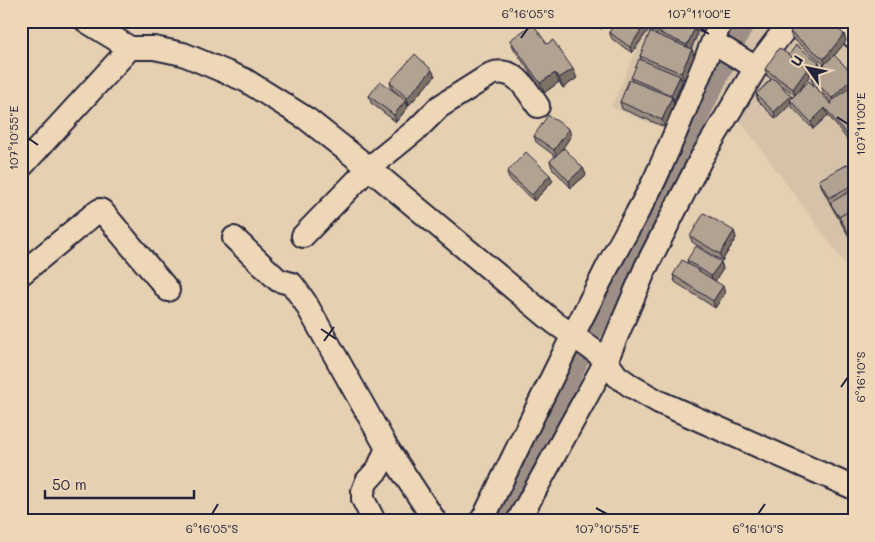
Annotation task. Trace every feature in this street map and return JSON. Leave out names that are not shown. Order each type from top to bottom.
[{"type":"street","points":[[518,521],[702,157],[752,65],[792,21]]},
{"type":"street","points":[[840,21],[854,38]]},
{"type":"street","points":[[96,24],[130,48],[154,48],[183,54],[245,80],[307,119],[369,168],[601,357],[617,376],[631,386],[659,402],[854,488]]},
{"type":"street","points":[[481,521],[575,337],[612,257],[654,180],[717,36],[752,65]]},
{"type":"street","points":[[21,167],[130,48]]},
{"type":"street","points":[[303,236],[369,168],[417,129],[439,107],[491,74],[496,72],[518,78],[538,106]]},
{"type":"street","points":[[21,274],[100,210],[168,290]]},
{"type":"street","points":[[234,238],[278,280],[292,284],[305,302],[387,448],[435,521]]},
{"type":"street","points":[[374,521],[363,500],[363,491],[367,481],[378,469],[387,448]]},
{"type":"shaded area","points":[[649,21],[854,21],[854,276],[725,100],[695,142],[611,107]]},
{"type":"building","points":[[617,21],[647,21],[630,47],[609,32]]},
{"type":"building","points":[[654,21],[679,21],[695,28],[687,45],[651,29]]},
{"type":"building","points":[[686,21],[700,21],[698,26]]},
{"type":"building","points":[[799,21],[828,21],[844,34],[824,59],[790,32]]},
{"type":"building","points":[[533,24],[547,44],[553,40],[573,69],[559,78],[555,73],[540,83],[510,40]]},
{"type":"building","points":[[650,32],[692,49],[681,73],[640,56]]},
{"type":"building","points":[[796,45],[819,62],[813,72],[789,55]]},
{"type":"building","points":[[779,48],[808,68],[793,89],[765,69]]},
{"type":"building","points":[[415,54],[432,70],[407,98],[390,82]]},
{"type":"building","points":[[834,55],[854,76],[832,98],[811,78]]},
{"type":"building","points":[[639,59],[680,76],[671,95],[631,78]]},
{"type":"building","points":[[773,78],[791,96],[774,112],[756,94]]},
{"type":"building","points":[[629,80],[672,97],[662,120],[620,102]]},
{"type":"building","points":[[380,81],[406,100],[394,115],[369,96]]},
{"type":"building","points":[[809,81],[831,104],[831,102],[854,84],[854,138],[851,140],[825,108],[811,122],[790,100]]},
{"type":"building","points":[[548,115],[569,129],[554,150],[534,136]]},
{"type":"building","points":[[564,148],[583,168],[569,181],[550,161]]},
{"type":"building","points":[[526,152],[550,175],[532,195],[507,172]]},
{"type":"building","points":[[854,161],[854,184],[829,198],[819,180]]},
{"type":"building","points":[[854,189],[854,208],[839,217],[830,203]]},
{"type":"building","points":[[854,208],[854,238],[852,239],[839,217]]},
{"type":"building","points":[[704,213],[734,231],[720,254],[690,236]]},
{"type":"building","points":[[696,246],[721,262],[711,276],[687,260]]},
{"type":"building","points":[[682,260],[723,286],[713,301],[673,275]]},
{"type":"waterway","points":[[493,521],[540,438],[745,21]]}]
